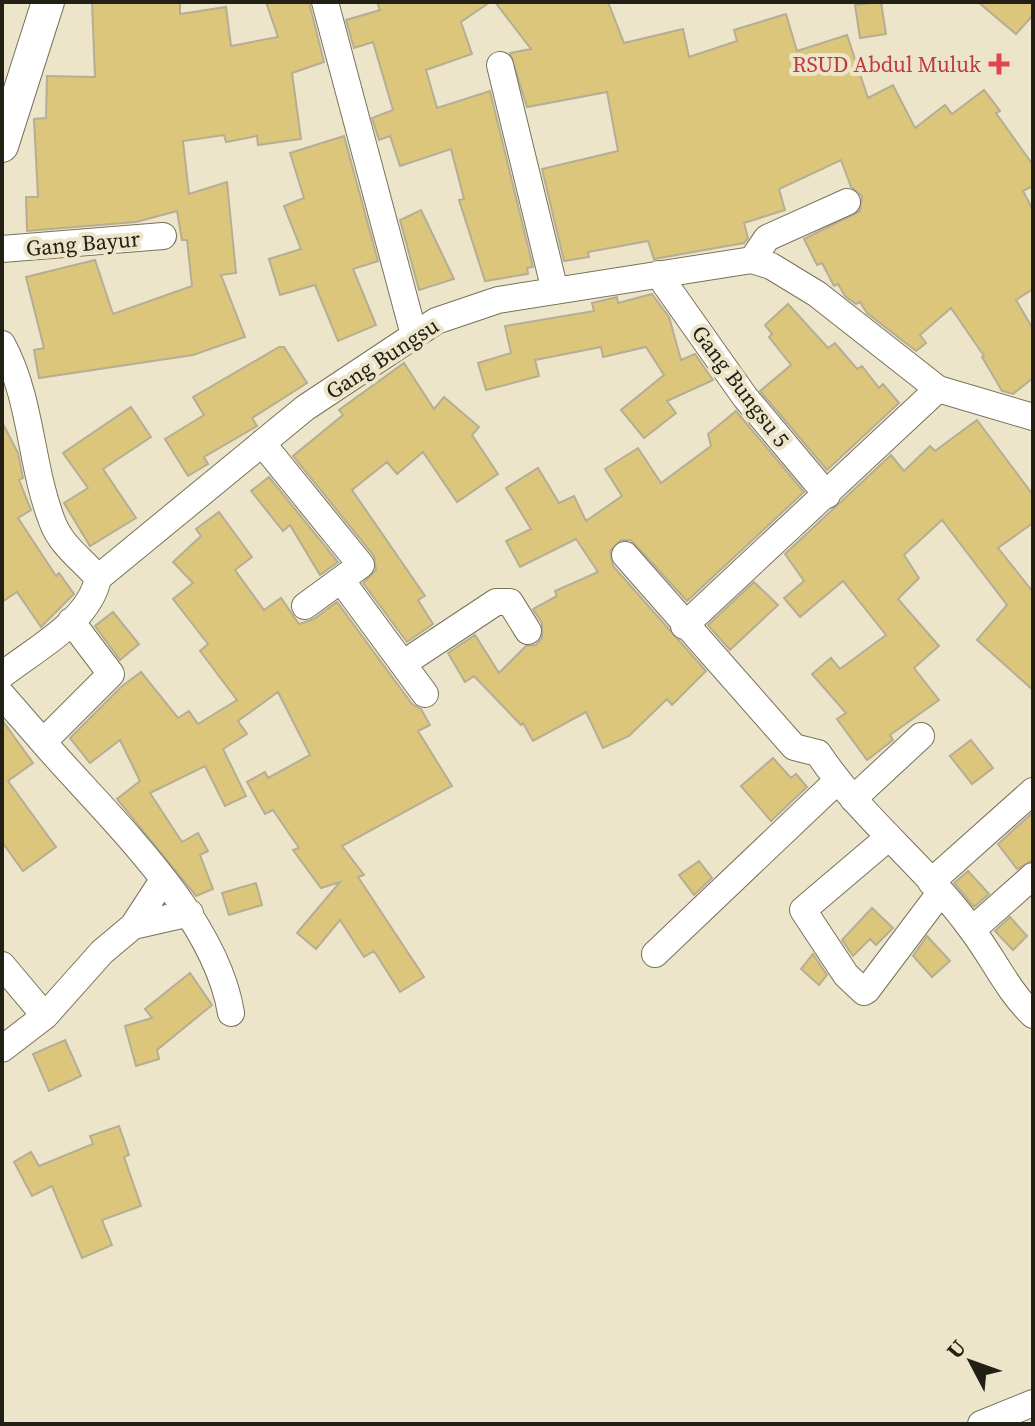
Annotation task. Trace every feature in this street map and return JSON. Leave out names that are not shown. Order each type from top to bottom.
[{"type":"street","points":[[2,146],[48,2]]},
{"type":"street","points":[[325,2],[414,335]]},
{"type":"street","points":[[500,65],[555,291]]},
{"type":"street","points":[[847,202],[767,238],[752,260],[771,266],[817,294],[938,389],[1033,417]]},
{"type":"street","name":"Gang Bayur","points":[[2,249],[163,236]]},
{"type":"street","name":"Gang Bungsu","points":[[98,578],[305,408],[436,321],[498,300],[752,260]]},
{"type":"street","name":"Gang Bungsu 5","points":[[658,274],[745,397],[827,495]]},
{"type":"street","points":[[2,344],[16,369],[52,522],[73,555],[98,578],[91,602],[3,692],[190,913],[227,988],[231,1013]]},
{"type":"street","points":[[684,626],[938,389]]},
{"type":"street","points":[[262,443],[361,565],[305,606]]},
{"type":"street","points":[[625,555],[684,626],[794,747],[818,753],[845,790],[972,930],[1012,994],[1033,1015]]},
{"type":"street","points":[[341,580],[425,694]]},
{"type":"street","points":[[404,663],[496,602],[510,602],[528,631]]},
{"type":"street","points":[[43,742],[111,674],[71,621]]},
{"type":"street","points":[[655,954],[845,790],[921,736]]},
{"type":"street","points":[[889,837],[803,910],[846,975],[864,992],[936,888],[1033,791]]},
{"type":"street","points":[[972,930],[1033,876]]},
{"type":"street","points":[[2,1049],[45,1016],[102,952],[133,926],[163,880]]},
{"type":"street","points":[[133,926],[190,913]]},
{"type":"street","points":[[2,965],[45,1016]]},
{"type":"street","points":[[981,1424],[1033,1403]]},
{"type":"building","points":[[92,2],[180,2],[180,14],[226,7],[231,46],[278,37],[266,2],[309,2],[324,62],[292,73],[301,139],[258,145],[257,136],[226,142],[224,135],[183,141],[189,194],[227,182],[236,273],[221,275],[245,337],[193,355],[39,378],[34,350],[44,348],[26,277],[95,260],[113,314],[192,286],[187,240],[182,240],[177,211],[136,222],[27,231],[26,197],[38,197],[34,119],[46,118],[47,76],[95,77]]},
{"type":"building","points":[[377,2],[490,2],[461,22],[472,54],[426,70],[437,108],[490,91],[533,267],[527,268],[528,274],[485,281],[459,200],[464,199],[451,149],[400,166],[390,136],[379,140],[372,118],[393,110],[373,42],[354,48],[346,20],[380,10]]},
{"type":"building","points":[[495,2],[608,2],[624,43],[683,29],[689,57],[737,41],[734,30],[786,14],[797,51],[847,35],[868,98],[893,85],[915,128],[945,105],[952,114],[984,90],[1000,111],[996,113],[1033,165],[1033,186],[1023,191],[1033,210],[1033,289],[1016,300],[1033,329],[1033,378],[1013,394],[1002,391],[984,356],[951,308],[920,335],[926,343],[916,351],[867,313],[860,302],[856,304],[845,296],[838,284],[834,286],[822,263],[817,265],[804,239],[860,211],[862,196],[851,187],[841,160],[779,189],[785,210],[744,223],[748,238],[744,243],[654,259],[648,241],[588,252],[589,257],[564,261],[542,169],[618,151],[607,92],[527,107],[510,53],[531,49]]},
{"type":"building","points":[[881,2],[886,34],[860,38],[855,5]]},
{"type":"building","points":[[978,2],[1033,2],[1033,15],[1016,34]]},
{"type":"building","points":[[344,136],[378,261],[353,269],[376,325],[338,341],[315,285],[280,295],[269,259],[301,249],[284,206],[304,198],[290,153]]},
{"type":"building","points":[[421,210],[454,279],[419,290],[400,220]]},
{"type":"building","points":[[652,294],[669,317],[681,360],[695,354],[713,380],[667,401],[676,413],[644,438],[621,410],[664,375],[646,347],[603,357],[601,347],[535,360],[539,376],[486,390],[478,363],[511,353],[505,326],[594,311],[592,303],[617,297],[618,303]]},
{"type":"building","points":[[788,304],[828,348],[835,343],[857,369],[862,366],[879,388],[883,384],[899,403],[827,470],[760,391],[791,365],[769,337],[772,334],[765,325]]},
{"type":"building","points":[[279,347],[284,347],[307,383],[252,418],[257,426],[204,457],[208,464],[188,476],[165,439],[204,415],[193,397]]},
{"type":"building","points":[[404,363],[434,409],[444,397],[479,427],[472,435],[498,474],[457,502],[423,452],[397,474],[387,462],[352,490],[425,596],[418,600],[433,624],[407,642],[363,583],[376,570],[374,556],[293,456],[343,415],[339,410]]},
{"type":"building","points":[[131,407],[151,437],[103,469],[136,518],[90,546],[64,503],[88,488],[63,453]]},
{"type":"building","points":[[736,411],[804,492],[687,601],[631,540],[621,540],[610,551],[613,566],[706,671],[672,705],[667,699],[629,736],[603,748],[586,712],[533,741],[523,723],[521,725],[474,676],[465,682],[448,653],[475,635],[499,673],[526,646],[536,645],[542,638],[542,623],[533,609],[557,596],[555,591],[598,572],[576,539],[520,567],[506,541],[531,529],[506,488],[538,468],[559,503],[574,496],[586,521],[622,496],[605,469],[638,448],[661,483],[711,446],[708,434]]},
{"type":"building","points":[[977,420],[1033,495],[1033,523],[998,548],[1033,592],[1033,690],[977,640],[1007,605],[942,520],[904,555],[919,578],[898,599],[939,646],[914,668],[939,700],[890,735],[893,740],[867,760],[837,719],[846,713],[812,674],[831,658],[840,669],[886,635],[843,581],[800,617],[784,598],[804,581],[785,554],[891,455],[904,471],[930,446],[935,451]]},
{"type":"building","points":[[2,422],[18,453],[23,478],[19,480],[31,510],[18,518],[56,576],[59,573],[74,594],[41,627],[17,592],[2,602]]},
{"type":"building","points":[[269,477],[338,562],[320,575],[290,525],[283,531],[251,491]]},
{"type":"building","points":[[219,512],[252,557],[235,570],[264,610],[281,598],[299,624],[314,619],[337,602],[412,704],[421,709],[430,725],[418,731],[452,786],[342,846],[364,875],[358,877],[424,977],[400,992],[374,951],[364,957],[340,920],[316,949],[297,933],[340,882],[321,888],[293,850],[299,848],[273,810],[265,814],[247,782],[265,772],[268,778],[310,755],[278,692],[238,721],[247,734],[223,749],[246,796],[225,806],[205,766],[150,793],[182,842],[198,833],[208,851],[200,855],[213,889],[196,896],[117,799],[140,781],[120,740],[90,763],[70,738],[121,687],[141,672],[178,718],[189,711],[198,724],[237,700],[200,651],[208,644],[173,599],[193,583],[173,562],[201,536],[196,529]]},
{"type":"building","points":[[754,582],[778,605],[730,650],[708,625]]},
{"type":"building","points":[[113,612],[139,644],[120,660],[95,626]]},
{"type":"building","points":[[2,720],[33,763],[8,781],[56,847],[23,871],[2,842]]},
{"type":"building","points":[[971,740],[993,768],[972,784],[950,756]]},
{"type":"building","points":[[773,758],[791,778],[796,774],[807,787],[771,821],[741,786]]},
{"type":"building","points":[[1033,812],[1033,860],[1017,869],[998,844]]},
{"type":"building","points":[[699,861],[712,878],[694,895],[679,875]]},
{"type":"building","points":[[968,871],[989,894],[974,907],[954,883]]},
{"type":"building","points":[[256,883],[262,905],[229,915],[222,893]]},
{"type":"building","points":[[872,908],[893,928],[876,945],[870,939],[853,956],[842,940]]},
{"type":"building","points":[[1010,917],[1027,936],[1013,950],[995,931]]},
{"type":"building","points":[[927,936],[950,961],[932,977],[913,956]]},
{"type":"building","points":[[813,954],[827,975],[819,985],[801,969]]},
{"type":"building","points":[[190,973],[212,1005],[157,1050],[159,1059],[136,1066],[125,1026],[152,1018],[145,1009]]},
{"type":"building","points":[[65,1040],[81,1076],[49,1091],[33,1054]]},
{"type":"building","points":[[119,1126],[129,1155],[124,1157],[141,1206],[102,1220],[112,1245],[82,1258],[52,1186],[32,1196],[14,1162],[31,1152],[39,1166],[93,1144],[90,1136]]},
{"type":"place","name":"RSUD Abdul Muluk","points":[[999,64]]}]
